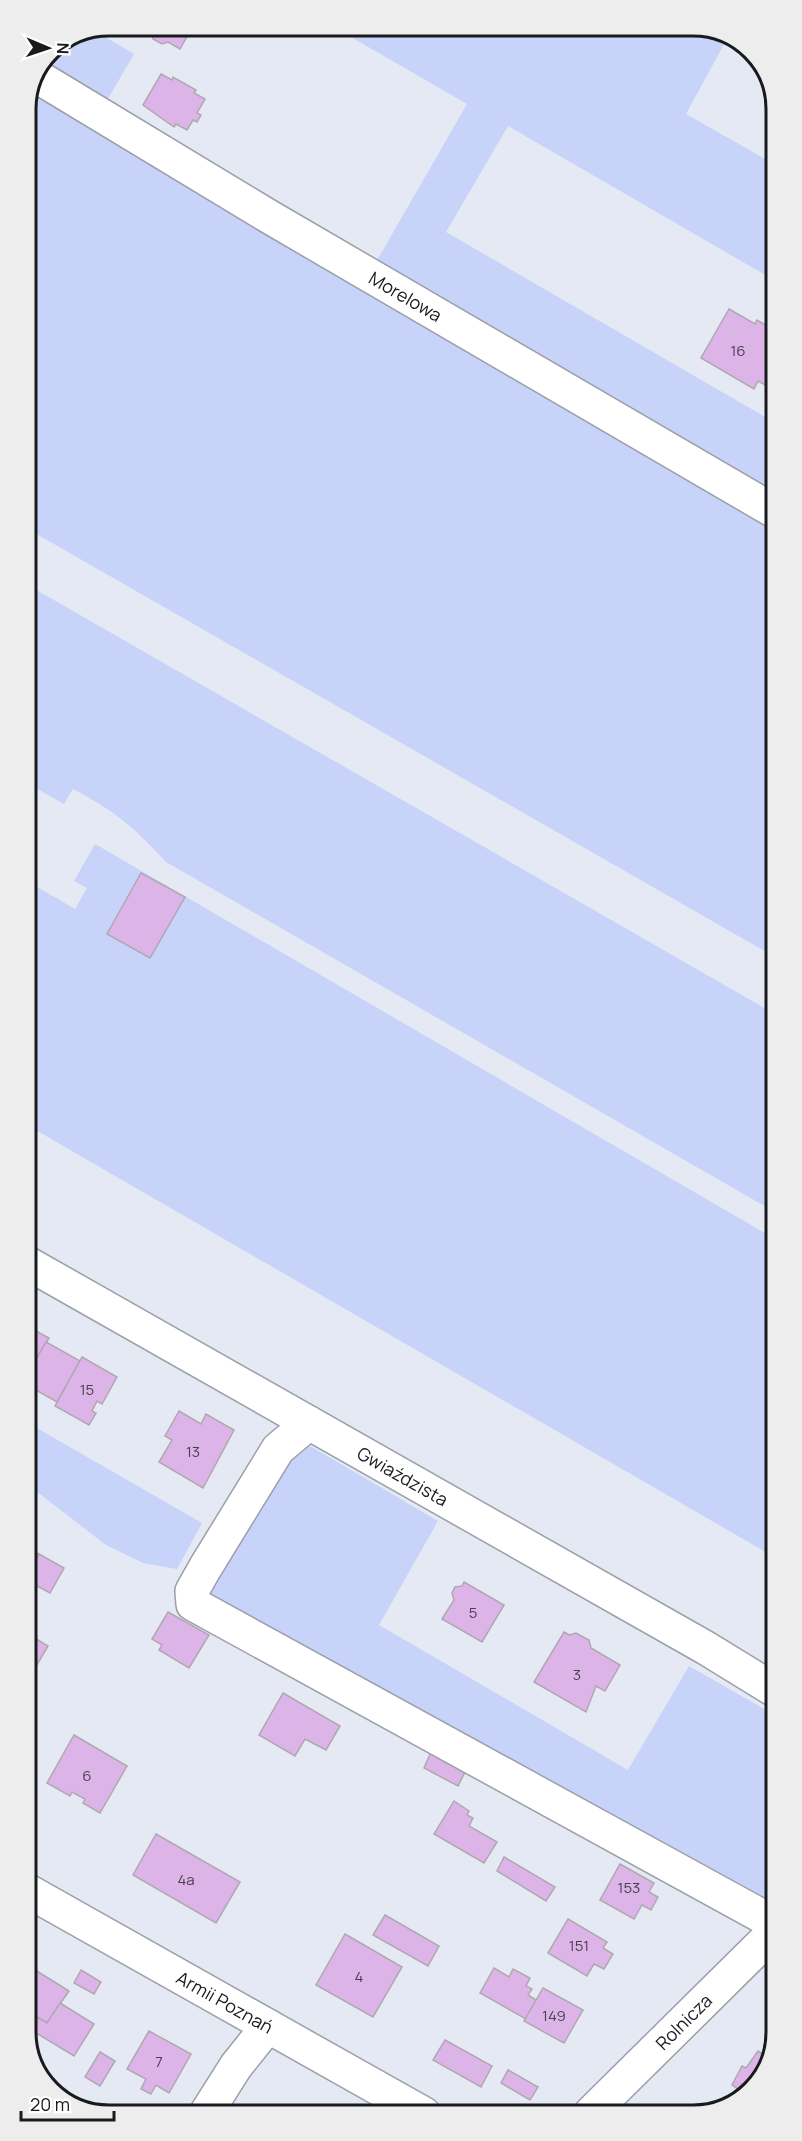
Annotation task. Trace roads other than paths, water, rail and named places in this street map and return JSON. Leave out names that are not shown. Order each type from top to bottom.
[{"type":"street","name":"Morelowa","points":[[43,80],[278,222],[766,506]]},
{"type":"street","name":"Gwiaździsta","points":[[36,1268],[695,1642],[766,1685]]},
{"type":"street","points":[[309,1424],[278,1449],[205,1568],[192,1592],[193,1604],[766,1919]]},
{"type":"street","name":"Armii Poznań","points":[[36,1896],[408,2105]]},
{"type":"street","name":"Rolnicza","points":[[599,2105],[766,1940]]},
{"type":"street","points":[[211,2105],[236,2066],[267,2026]]}]
